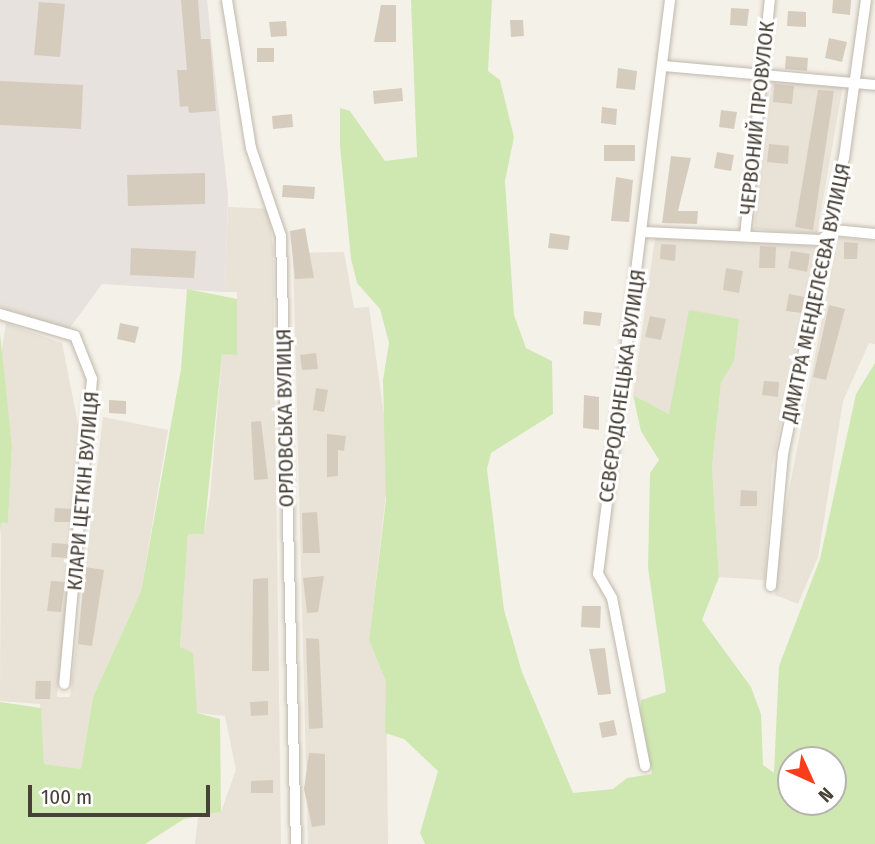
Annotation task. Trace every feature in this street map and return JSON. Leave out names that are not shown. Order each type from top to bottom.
[{"type":"street","name":"ОРЛОВСЬКА ВУЛИЦЯ","points":[[227,0],[251,148],[281,236],[296,844]]},
{"type":"street","name":"СЄВЄРОДОНЕЦЬКА ВУЛИЦЯ","points":[[645,766],[612,598],[598,574],[644,232],[670,0]]},
{"type":"street","name":"ЧЕРВОНИЙ ПРОВУЛОК","points":[[745,236],[769,0]]},
{"type":"street","name":"ДМИТРА МЕНДЕЛЄЄВА ВУЛИЦЯ","points":[[771,586],[783,454],[857,83],[866,0]]},
{"type":"street","points":[[663,66],[762,77],[875,85]]},
{"type":"street","points":[[644,232],[827,236],[834,230],[875,234]]},
{"type":"street","name":"КЛАРИ ЦЕТКІН ВУЛИЦЯ","points":[[0,314],[75,336],[92,379],[64,684]]},
{"type":"shaded area","points":[[0,0],[207,0],[228,196],[225,292],[102,284],[69,329],[0,307]]},
{"type":"shaded area","points":[[772,82],[843,85],[817,234],[754,229]]},
{"type":"shaded area","points":[[228,207],[269,209],[273,249],[281,844],[195,844],[198,817],[221,812],[236,770],[225,716],[197,713],[180,647],[188,533],[204,533],[210,498],[222,354],[237,354],[237,292],[225,292]]},
{"type":"shaded area","points":[[838,237],[875,241],[875,344],[869,343],[843,401],[818,557],[798,604],[775,595],[781,532]]},
{"type":"shaded area","points":[[655,238],[817,246],[772,466],[765,580],[719,577],[712,467],[721,383],[734,361],[669,414],[633,395]]},
{"type":"shaded area","points":[[344,252],[354,308],[369,307],[390,459],[369,640],[386,682],[388,844],[308,844],[293,253]]},
{"type":"shaded area","points":[[6,323],[62,343],[83,449],[57,697],[70,697],[103,417],[168,430],[141,591],[93,697],[81,769],[44,764],[40,704],[0,701],[1,522],[8,522],[12,447],[1,355]]},
{"type":"green space","points":[[411,0],[492,0],[488,71],[500,80],[514,137],[505,181],[514,315],[526,348],[552,361],[553,414],[491,453],[487,469],[504,610],[522,672],[573,793],[613,789],[627,778],[652,774],[640,714],[641,700],[666,692],[648,568],[650,473],[659,460],[641,431],[633,395],[669,414],[689,310],[739,319],[734,361],[721,383],[712,467],[719,577],[702,620],[751,687],[761,714],[763,765],[774,773],[779,666],[820,559],[856,394],[875,363],[875,844],[425,844],[420,833],[438,771],[404,739],[385,733],[386,682],[369,640],[386,500],[383,380],[389,343],[380,309],[357,283],[351,259],[340,146],[340,108],[350,111],[385,161],[417,157]]},
{"type":"green space","points":[[187,289],[237,299],[237,355],[222,354],[204,534],[188,534],[180,647],[193,653],[197,713],[220,719],[221,812],[184,819],[145,844],[0,844],[0,702],[41,708],[44,764],[81,769],[93,697],[141,591],[181,369]]},
{"type":"green space","points":[[0,333],[12,447],[8,523],[1,522],[0,539]]},
{"type":"building","points":[[181,0],[198,0],[201,39],[210,39],[216,111],[189,113],[188,106],[180,107],[177,70],[187,70]]},
{"type":"building","points":[[833,0],[851,0],[850,15],[832,13]]},
{"type":"building","points":[[39,2],[65,4],[60,57],[34,55]]},
{"type":"building","points":[[381,5],[396,5],[396,42],[374,42]]},
{"type":"building","points":[[731,8],[749,9],[747,26],[730,25]]},
{"type":"building","points":[[788,11],[806,12],[806,27],[787,26]]},
{"type":"building","points":[[510,20],[523,20],[524,36],[511,37]]},
{"type":"building","points":[[286,21],[287,36],[271,37],[269,22]]},
{"type":"building","points":[[829,38],[847,42],[842,62],[825,58]]},
{"type":"building","points":[[257,48],[274,48],[274,62],[257,62]]},
{"type":"building","points":[[786,56],[808,58],[807,71],[785,69]]},
{"type":"building","points":[[618,68],[637,71],[635,90],[616,88]]},
{"type":"building","points":[[0,81],[83,85],[81,129],[0,125]]},
{"type":"building","points":[[774,84],[794,86],[792,104],[773,102]]},
{"type":"building","points":[[402,88],[403,101],[374,104],[373,91]]},
{"type":"building","points":[[818,90],[834,91],[813,230],[795,227]]},
{"type":"building","points":[[602,107],[617,109],[616,125],[601,123]]},
{"type":"building","points":[[721,110],[737,112],[734,129],[719,127]]},
{"type":"building","points":[[292,114],[293,127],[273,129],[272,116]]},
{"type":"building","points":[[769,144],[789,146],[788,164],[767,162]]},
{"type":"building","points":[[604,145],[635,145],[635,161],[604,161]]},
{"type":"building","points":[[717,152],[734,155],[731,171],[714,168]]},
{"type":"building","points":[[671,156],[691,158],[678,211],[698,211],[697,224],[662,223]]},
{"type":"building","points":[[205,173],[205,204],[128,206],[127,175]]},
{"type":"building","points":[[616,177],[633,180],[629,222],[611,221]]},
{"type":"building","points":[[283,185],[315,187],[314,199],[282,197]]},
{"type":"building","points":[[305,228],[314,278],[295,279],[290,231]]},
{"type":"building","points":[[550,233],[570,236],[568,250],[548,248]]},
{"type":"building","points":[[844,242],[858,243],[857,259],[844,259]]},
{"type":"building","points":[[661,244],[676,245],[675,261],[660,259]]},
{"type":"building","points":[[760,246],[776,247],[775,268],[759,268]]},
{"type":"building","points":[[131,248],[196,251],[194,278],[130,275]]},
{"type":"building","points":[[791,251],[810,254],[807,272],[788,268]]},
{"type":"building","points":[[726,268],[743,271],[739,293],[723,290]]},
{"type":"building","points":[[789,294],[804,297],[802,313],[786,311]]},
{"type":"building","points":[[829,305],[845,309],[826,380],[813,377]]},
{"type":"building","points":[[584,311],[602,313],[600,326],[583,324]]},
{"type":"building","points":[[650,316],[666,319],[661,340],[645,337]]},
{"type":"building","points":[[120,323],[139,327],[135,343],[117,339]]},
{"type":"building","points":[[316,353],[318,369],[302,370],[300,355]]},
{"type":"building","points":[[764,381],[779,382],[778,397],[762,395]]},
{"type":"building","points":[[316,388],[328,390],[324,412],[313,410]]},
{"type":"building","points":[[584,395],[599,397],[599,430],[583,428]]},
{"type":"building","points":[[109,400],[126,401],[126,414],[109,413]]},
{"type":"building","points":[[261,421],[268,479],[254,480],[251,422]]},
{"type":"building","points":[[327,434],[346,436],[344,451],[338,450],[338,476],[327,477]]},
{"type":"building","points":[[741,490],[757,491],[757,506],[740,506]]},
{"type":"building","points":[[55,508],[72,509],[71,522],[54,522]]},
{"type":"building","points":[[317,512],[320,553],[303,553],[302,513]]},
{"type":"building","points":[[52,543],[69,544],[68,558],[51,557]]},
{"type":"building","points":[[85,567],[104,570],[92,646],[78,644]]},
{"type":"building","points":[[324,576],[318,612],[307,613],[303,578]]},
{"type":"building","points":[[268,578],[269,671],[252,671],[253,579]]},
{"type":"building","points":[[51,581],[65,582],[61,612],[47,611]]},
{"type":"building","points":[[582,606],[601,606],[600,628],[581,627]]},
{"type":"building","points":[[306,638],[319,639],[323,728],[309,729]]},
{"type":"building","points":[[605,648],[611,694],[598,695],[589,649]]},
{"type":"building","points":[[36,681],[51,681],[50,699],[35,699]]},
{"type":"building","points":[[268,701],[268,715],[251,716],[250,702]]},
{"type":"building","points":[[614,720],[617,735],[602,738],[599,723]]},
{"type":"building","points":[[309,753],[325,754],[325,825],[312,827],[304,789]]},
{"type":"building","points":[[273,780],[273,793],[251,793],[251,781]]}]
